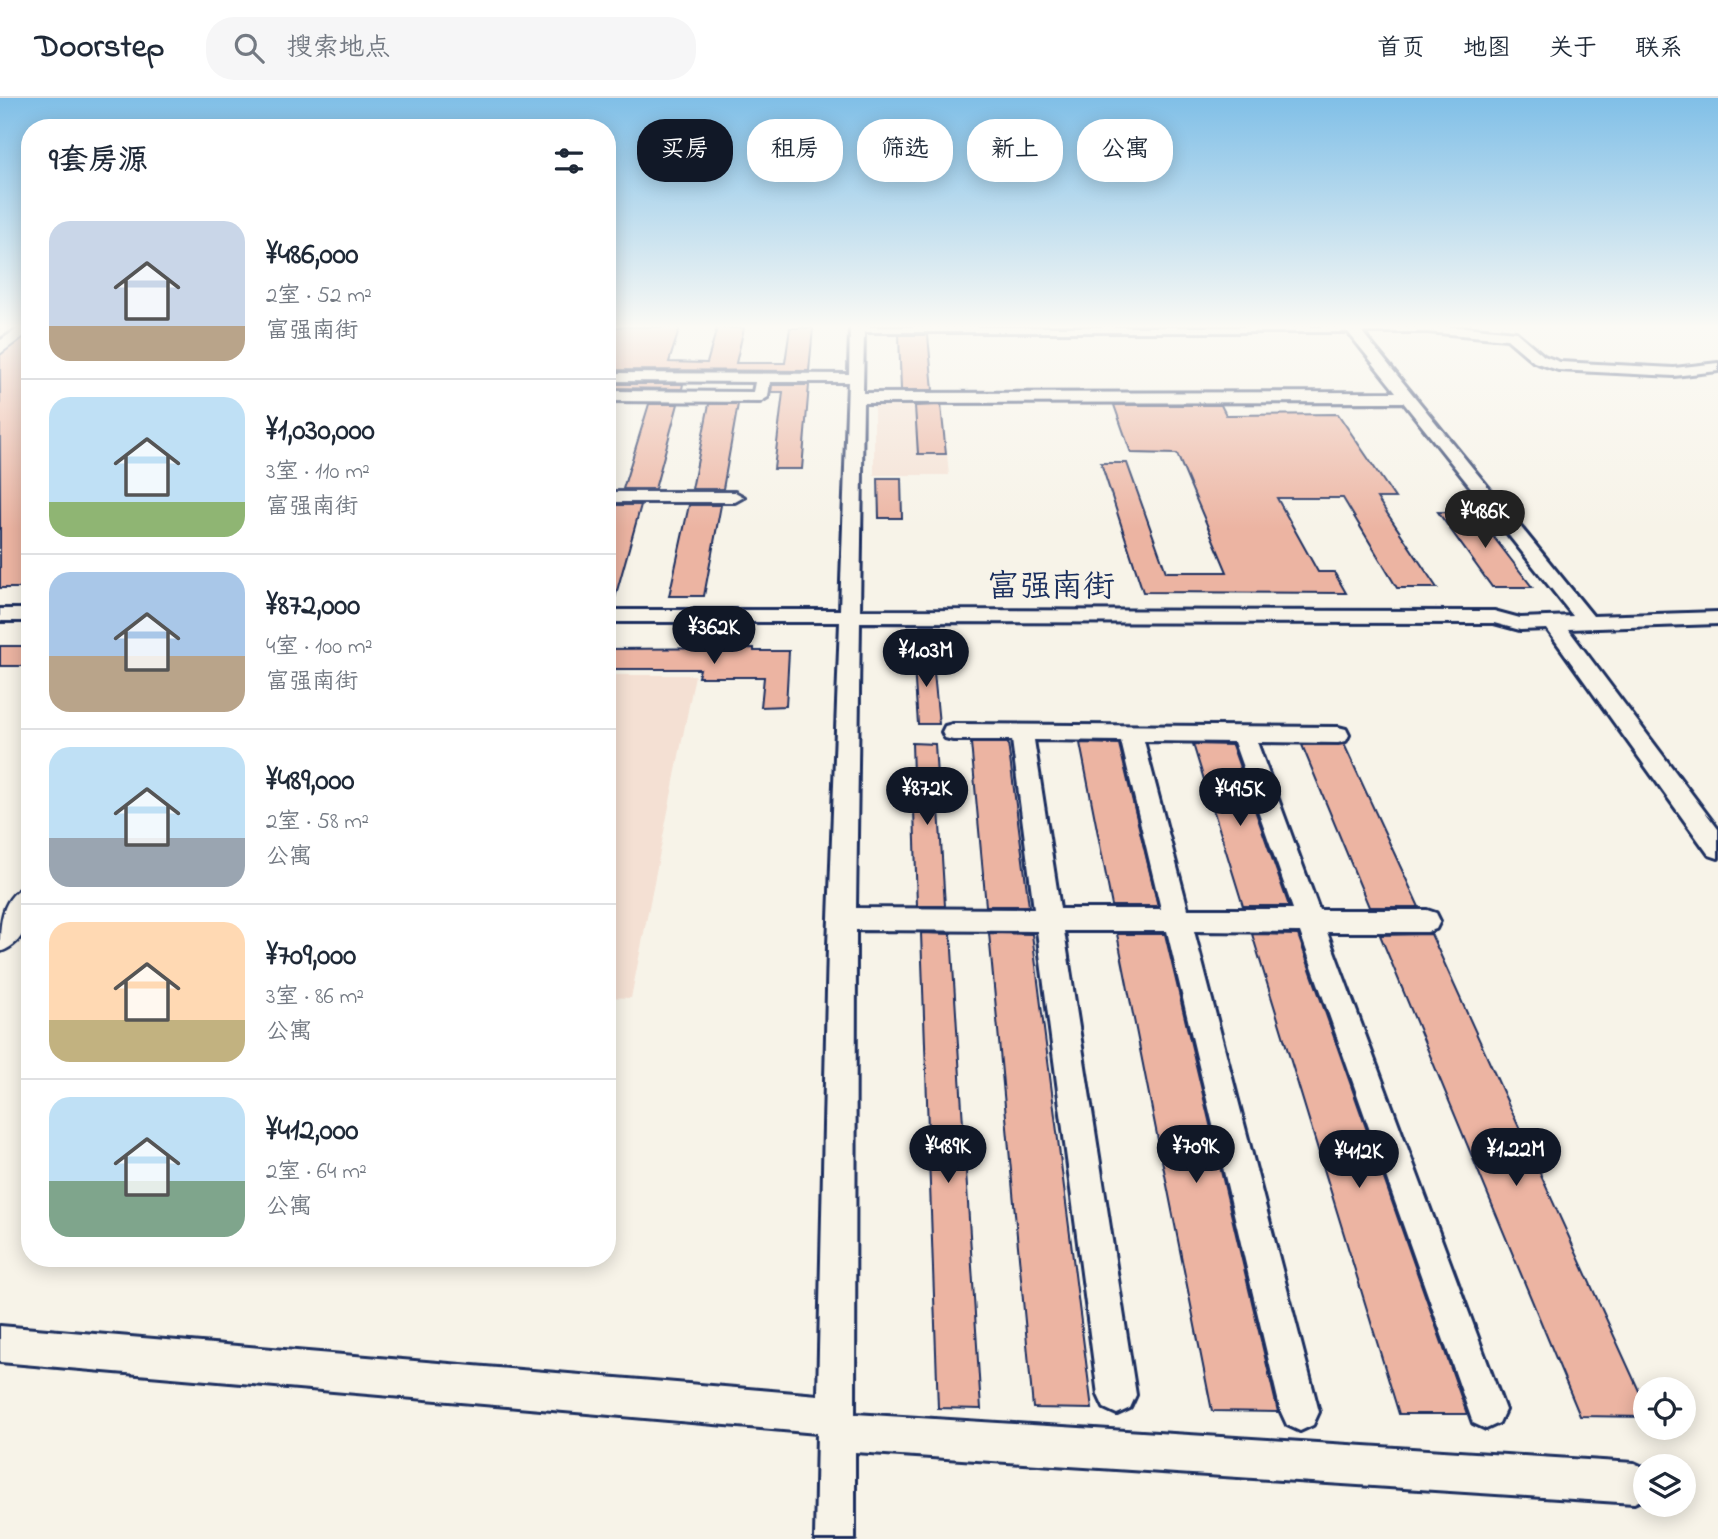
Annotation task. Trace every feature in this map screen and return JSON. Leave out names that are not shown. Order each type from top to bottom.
[{"type":"main road","points":[[0,938],[21,909]]},
{"type":"street","points":[[616,396],[760,397],[760,394]]},
{"type":"street","points":[[835,1539],[843,919],[855,394]]},
{"type":"street","points":[[1238,394],[1407,397]]},
{"type":"street","points":[[1405,394],[1588,622]]},
{"type":"street","points":[[616,498],[735,497]]},
{"type":"street","points":[[0,615],[21,615]]},
{"type":"street","name":"富强南街","points":[[616,616],[1494,617],[1520,624],[1718,618]]},
{"type":"street","points":[[1553,623],[1718,848]]},
{"type":"street","points":[[953,732],[1338,736]]},
{"type":"street","points":[[1022,733],[1117,1395]]},
{"type":"street","points":[[1130,734],[1300,1412]]},
{"type":"street","points":[[1243,735],[1486,1410]]},
{"type":"street","points":[[843,919],[1427,920]]},
{"type":"street","points":[[0,1344],[836,1424],[1633,1483]]},
{"type":"shaded area","points":[[874,400],[942,401],[949,475],[874,475]]},
{"type":"shaded area","points":[[616,675],[695,675],[631,998],[616,997]]},
{"type":"building","points":[[0,394],[21,394],[21,588],[0,588]]},
{"type":"building","points":[[783,394],[808,394],[802,469],[774,469]]},
{"type":"building","points":[[649,404],[678,404],[655,489],[623,489]]},
{"type":"building","points":[[709,404],[738,404],[723,489],[692,489]]},
{"type":"building","points":[[941,405],[946,454],[918,454],[915,406]]},
{"type":"building","points":[[1114,405],[1221,405],[1226,415],[1338,414],[1395,498],[1377,498],[1437,588],[1397,588],[1343,498],[1277,498],[1318,572],[1334,572],[1346,593],[1143,592],[1101,463],[1127,463],[1166,572],[1227,572],[1177,454],[1131,453]]},
{"type":"building","points":[[878,478],[901,478],[902,518],[879,518]]},
{"type":"building","points":[[616,505],[641,505],[616,594]]},
{"type":"building","points":[[689,505],[721,505],[704,596],[669,596]]},
{"type":"building","points":[[1438,512],[1475,513],[1532,587],[1492,587]]},
{"type":"building","points":[[0,646],[21,646],[21,666],[0,666]]},
{"type":"building","points":[[754,648],[754,651],[789,651],[786,706],[761,707],[764,677],[698,677],[700,669],[616,669],[616,649]]},
{"type":"building","points":[[932,652],[939,724],[918,724],[913,653]]},
{"type":"building","points":[[912,743],[935,744],[945,906],[917,906]]},
{"type":"building","points":[[971,743],[1008,743],[1029,906],[986,906]]},
{"type":"building","points":[[1080,743],[1119,744],[1158,906],[1112,906]]},
{"type":"building","points":[[1193,744],[1232,745],[1289,906],[1243,906]]},
{"type":"building","points":[[1344,744],[1419,907],[1369,907],[1302,745]]},
{"type":"building","points":[[921,933],[951,934],[981,1409],[938,1408]]},
{"type":"building","points":[[989,933],[1032,934],[1092,1409],[1033,1408]]},
{"type":"building","points":[[1117,934],[1165,934],[1278,1412],[1212,1411]]},
{"type":"building","points":[[1252,934],[1298,935],[1467,1414],[1399,1414]]},
{"type":"building","points":[[1431,934],[1633,1378],[1633,1417],[1580,1416],[1380,935]]}]
